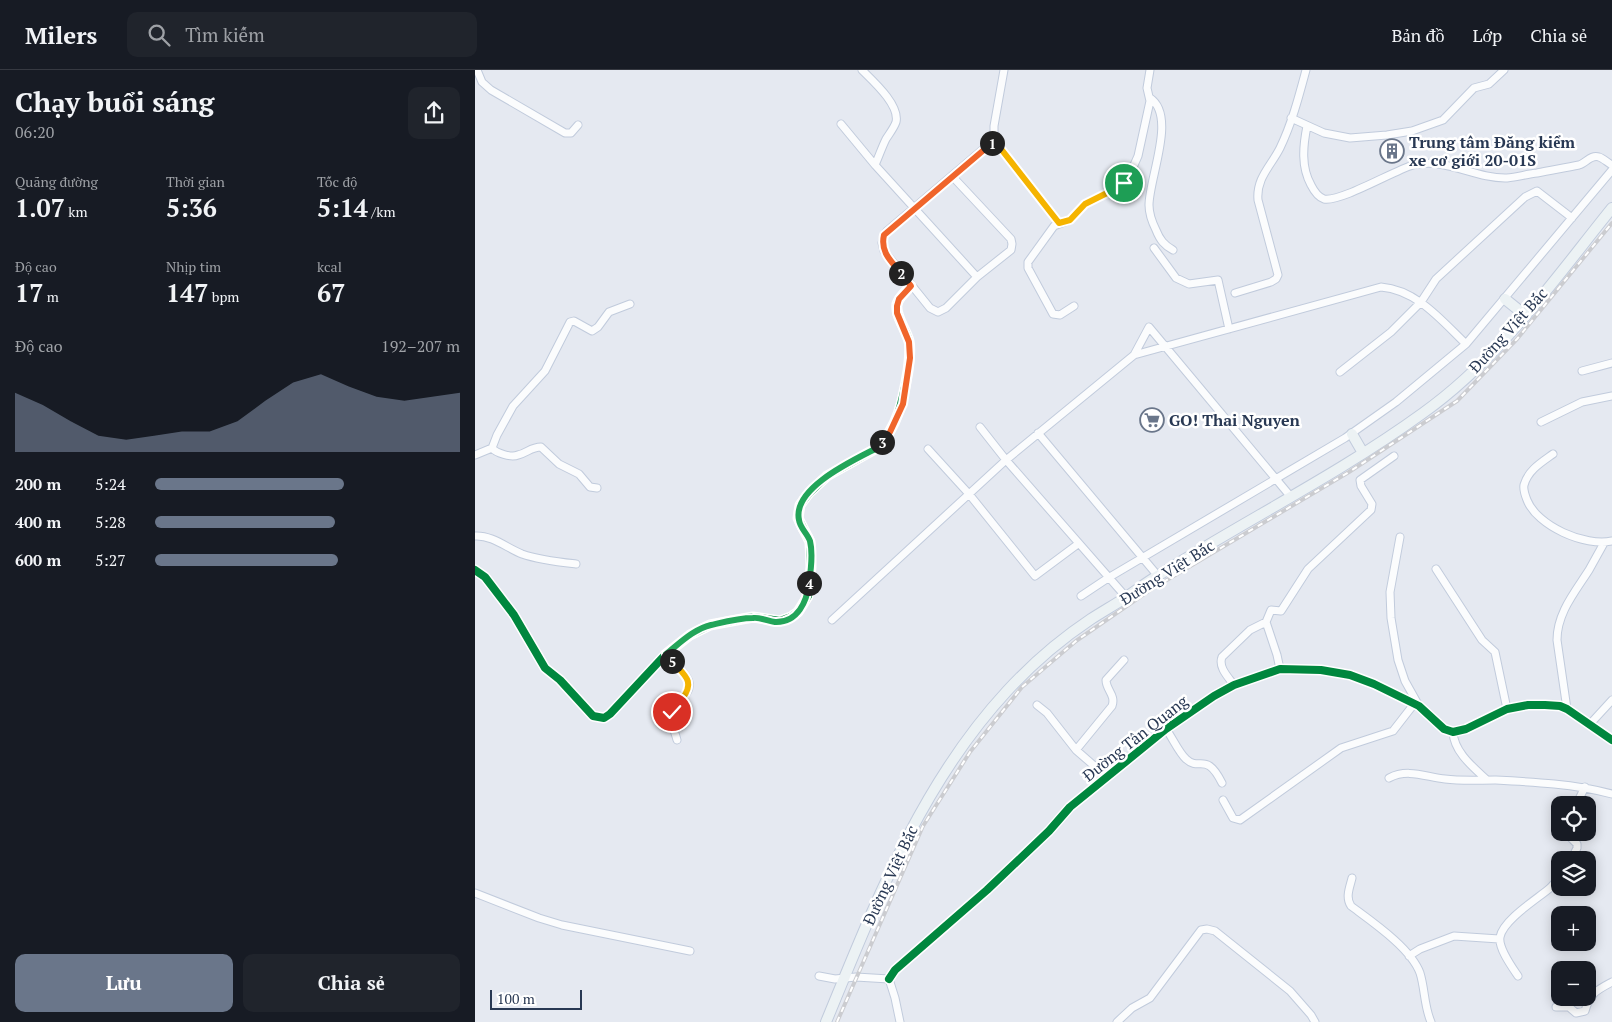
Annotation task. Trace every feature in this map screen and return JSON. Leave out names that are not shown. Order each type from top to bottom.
[{"type":"main road","name":"Đường Việt Bắc","points":[[826,1022],[844,978],[918,816],[943,773],[965,743],[1001,698],[1028,670],[1070,634],[1157,576],[1363,453],[1425,412],[1489,355],[1525,315],[1612,208]]},
{"type":"main road","points":[[1505,299],[1525,315]]},
{"type":"main road","points":[[1353,434],[1363,453]]},
{"type":"street","points":[[862,70],[888,98],[896,118],[875,165]]},
{"type":"street","points":[[1004,70],[993,126],[994,140],[1059,223]]},
{"type":"street","points":[[1074,306],[1060,315],[1053,314],[1028,265],[1051,229],[1059,223],[1070,220],[1085,204],[1121,186],[1130,174],[1138,156],[1150,98],[1147,88],[1149,70]]},
{"type":"street","points":[[1235,293],[1271,282],[1276,279],[1278,274],[1257,193],[1260,179],[1280,148],[1306,70]]},
{"type":"street","points":[[1291,118],[1334,136],[1351,138],[1412,131],[1443,120],[1474,88],[1487,85],[1504,70]]},
{"type":"street","points":[[476,71],[482,82],[491,90],[565,133],[571,133],[578,125]]},
{"type":"street","points":[[1150,98],[1158,107],[1161,133],[1149,201],[1149,214],[1163,243],[1173,250]]},
{"type":"street","points":[[841,124],[875,165],[977,277]]},
{"type":"street","points":[[1307,126],[1303,152],[1307,174],[1314,190],[1325,199],[1347,194],[1385,176],[1414,165],[1422,164],[1444,164],[1482,174],[1507,178],[1580,165],[1592,157],[1599,157],[1612,165]]},
{"type":"street","points":[[952,176],[1012,242],[1011,250],[977,277],[946,308],[938,312],[930,308],[884,251],[882,243],[884,235],[887,231],[994,140]]},
{"type":"street","points":[[1081,596],[1108,578],[1353,434],[1396,402],[1466,344],[1612,170]]},
{"type":"street","points":[[1340,372],[1391,332],[1421,302],[1436,279],[1525,197],[1537,191],[1572,218]]},
{"type":"street","points":[[1154,248],[1176,278],[1189,284],[1218,280],[1229,329]]},
{"type":"street","points":[[475,570],[485,577],[514,615],[542,663],[561,680],[593,716],[604,718],[666,654],[689,635],[710,625],[753,618],[780,622],[794,615],[804,604],[808,596],[811,563],[810,542],[799,521],[801,505],[809,493],[827,476],[877,448],[890,432],[903,404],[910,358],[909,342],[897,313],[897,306],[899,299],[911,286]]},
{"type":"street","points":[[1133,355],[1381,287],[1414,297],[1466,344]]},
{"type":"street","points":[[475,455],[491,448],[513,406],[545,371],[570,322],[574,321],[592,331],[598,327],[609,312],[630,304]]},
{"type":"street","points":[[832,620],[1006,460],[1133,355],[1149,327],[1291,497]]},
{"type":"street","points":[[1582,371],[1612,363]]},
{"type":"street","points":[[1541,422],[1581,402],[1612,396]]},
{"type":"street","points":[[980,427],[1006,460],[1126,598]]},
{"type":"street","points":[[1038,433],[1157,576]]},
{"type":"street","points":[[491,448],[496,452],[514,456],[536,447],[541,447],[559,464],[579,474],[590,487],[597,488]]},
{"type":"street","points":[[928,449],[969,494],[1035,576],[1078,544]]},
{"type":"street","points":[[1553,454],[1533,469],[1524,485],[1526,498],[1531,508],[1543,520],[1559,531],[1577,537],[1608,542],[1568,602],[1557,630],[1567,709]]},
{"type":"street","points":[[1280,669],[1266,622],[1271,610],[1281,611],[1308,569],[1371,510],[1372,504],[1361,486],[1360,480],[1394,456]]},
{"type":"street","points":[[475,536],[485,536],[523,554],[549,561],[576,564]]},
{"type":"street","points":[[1223,800],[1233,818],[1240,820],[1341,748],[1393,731],[1416,705],[1398,660],[1391,618],[1390,592],[1400,537]]},
{"type":"street","points":[[1436,569],[1482,640],[1495,652],[1507,709]]},
{"type":"street","points":[[1234,685],[1221,667],[1222,657],[1250,630],[1266,622]]},
{"type":"street","points":[[666,654],[687,678],[689,684],[687,692],[672,712],[673,727],[677,740]]},
{"type":"street","points":[[1076,750],[1113,706],[1113,697],[1106,686],[1106,680],[1124,660]]},
{"type":"street","name":"Đường Tân Quang","points":[[889,979],[895,970],[994,884],[1053,827],[1069,807],[1167,729],[1214,696],[1234,685],[1280,669],[1321,670],[1350,675],[1374,684],[1416,705],[1443,729],[1453,732]]},
{"type":"street","points":[[1589,724],[1612,700]]},
{"type":"street","points":[[1037,705],[1047,713],[1076,750],[1107,777]]},
{"type":"street","points":[[1487,780],[1464,758],[1456,746],[1453,732],[1466,729],[1507,709],[1528,705],[1560,706],[1612,740]]},
{"type":"street","points":[[1167,729],[1186,760],[1195,764],[1204,763],[1211,766],[1217,772],[1222,784]]},
{"type":"street","points":[[1389,778],[1405,773],[1445,779],[1487,780],[1585,788],[1612,794]]},
{"type":"street","points":[[1581,796],[1585,788]]},
{"type":"street","points":[[1352,878],[1348,896],[1351,906],[1386,932],[1409,956],[1420,973],[1425,1008],[1431,1022]]},
{"type":"street","points":[[1499,939],[1516,915],[1551,887]]},
{"type":"street","points":[[475,893],[562,925],[690,952]]},
{"type":"street","points":[[1117,1022],[1132,1008],[1150,998],[1168,976],[1194,937],[1201,930],[1207,929],[1215,931],[1290,991],[1311,1014],[1315,1022]]},
{"type":"street","points":[[1409,956],[1420,949],[1454,936],[1499,939]]},
{"type":"street","points":[[1499,939],[1509,962],[1518,976]]},
{"type":"street","points":[[819,976],[835,979],[856,977],[889,979],[900,1022]]},
{"type":"street","points":[[1556,1007],[1569,1007],[1576,1013],[1585,1011],[1589,998],[1596,991],[1612,982]]},
{"type":"railway","points":[[837,1022],[923,826],[970,752],[1022,687],[1076,641],[1150,590],[1349,472],[1457,401],[1517,339],[1612,223]]},
{"type":"cycle path","points":[[475,570],[485,577],[514,615],[545,668],[560,680],[593,716],[604,718],[610,714],[666,654],[690,635],[710,625],[753,617],[780,621],[791,617],[798,612],[808,596],[811,567],[810,542],[798,518],[800,505],[809,493],[827,476],[877,448],[890,431],[899,412],[908,371],[910,348],[908,336],[899,318],[897,304],[911,286]]},
{"type":"cycle path","points":[[889,979],[895,970],[987,890],[1049,831],[1070,807],[1166,729],[1214,696],[1234,685],[1280,669],[1321,670],[1350,675],[1374,684],[1419,706],[1444,729],[1453,732],[1466,729],[1507,709],[1528,705],[1545,705],[1560,706],[1567,709],[1612,740]]},
{"type":"place","name":"Trung tâm Đăng kiểm xe cơ giới 20-01S","points":[[1392,151]]},
{"type":"place","name":"GO! Thai Nguyen","points":[[1152,420]]},
{"type":"route","points":[[672,712],[687,692],[689,681],[666,654],[689,635],[710,625],[753,618],[780,622],[798,612],[808,596],[811,567],[809,538],[800,524],[798,515],[803,499],[827,476],[877,448],[890,432],[900,412],[910,358],[909,342],[897,313],[897,306],[899,299],[911,286],[884,251],[882,243],[887,231],[994,140],[1059,223],[1070,220],[1083,205],[1124,183]]}]
